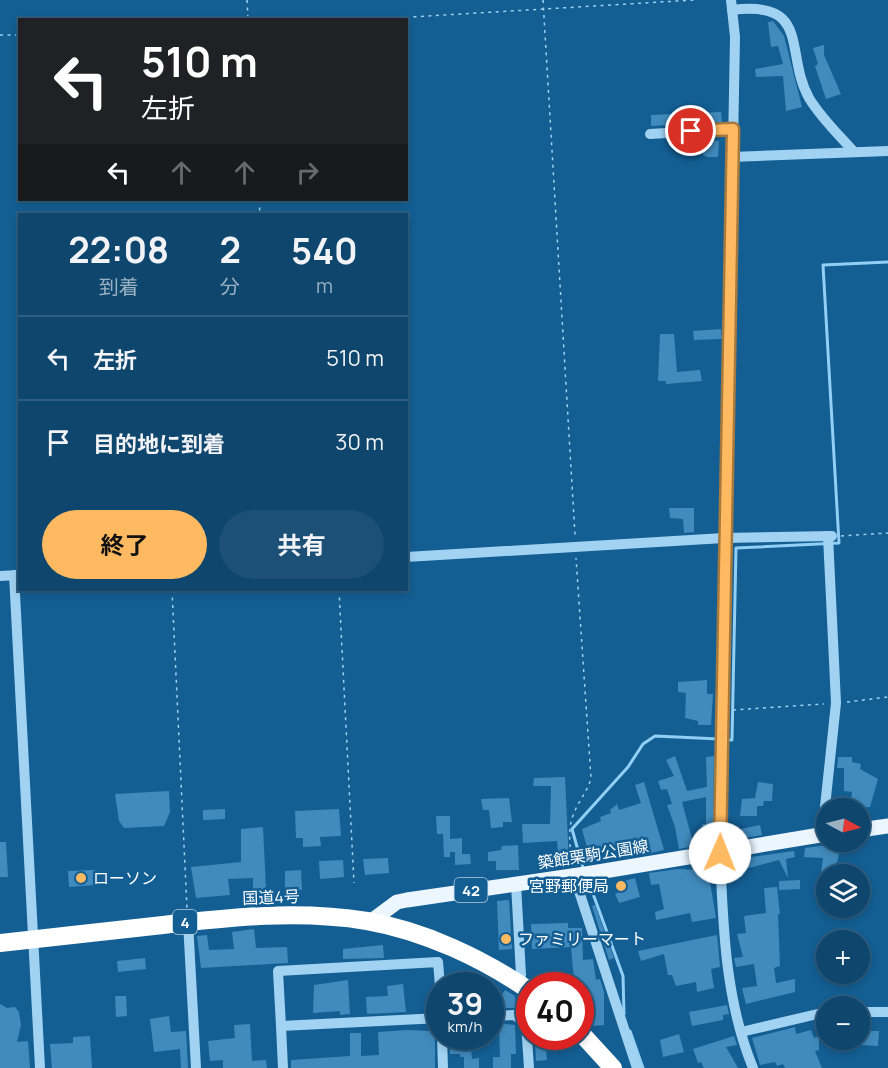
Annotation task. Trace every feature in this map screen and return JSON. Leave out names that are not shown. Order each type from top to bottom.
[{"type":"highway","name":"国道4号","points":[[0,942],[284,914],[370,922],[454,949],[516,983]]},
{"type":"highway","points":[[594,1047],[613,1068]]},
{"type":"main road","points":[[870,829],[888,826]]},
{"type":"main road","name":"築館栗駒公園線","points":[[370,922],[397,902],[407,900],[720,853],[816,835]]},
{"type":"street","points":[[753,1068],[735,1010],[724,942],[720,853],[735,37],[732,5],[766,6],[779,13],[789,24],[808,97],[854,152]]},
{"type":"street","points":[[650,134],[733,129]]},
{"type":"street","points":[[732,157],[888,151]]},
{"type":"street","points":[[408,556],[724,538],[829,537],[836,703],[827,798]]},
{"type":"street","points":[[0,576],[17,575],[32,939],[40,1068]]},
{"type":"street","points":[[582,874],[637,1068]]},
{"type":"street","points":[[516,884],[521,972]]},
{"type":"street","points":[[188,922],[196,1068]]},
{"type":"street","points":[[283,1068],[278,971],[438,962],[439,972]]},
{"type":"street","points":[[870,1012],[888,1012]]},
{"type":"street","points":[[741,1032],[816,1014]]},
{"type":"street","points":[[504,1015],[514,1015],[526,1023],[529,1068]]},
{"type":"street","points":[[281,1026],[426,1019]]},
{"type":"street","points":[[442,1050],[443,1068]]},
{"type":"path","points":[[247,0],[248,18]]},
{"type":"path","points":[[543,0],[575,548],[591,778],[588,790],[574,813],[569,832],[582,874]]},
{"type":"path","points":[[394,18],[694,0]]},
{"type":"path","points":[[0,35],[18,35]]},
{"type":"path","points":[[844,536],[888,533]]},
{"type":"path","points":[[172,591],[188,922]]},
{"type":"path","points":[[339,591],[354,883]]},
{"type":"path","points":[[740,709],[888,698]]},
{"type":"building","points":[[773,21],[784,36],[802,107],[786,111],[783,76],[756,77],[755,69],[783,64],[778,46],[771,47],[768,22]]},
{"type":"building","points":[[824,45],[824,55],[841,94],[826,99],[815,66],[818,64],[813,48]]},
{"type":"building","points":[[721,112],[722,122],[651,126],[651,115]]},
{"type":"building","points":[[719,141],[718,157],[703,155],[703,149],[687,151],[687,142]]},
{"type":"building","points":[[721,329],[722,339],[694,340],[693,331]]},
{"type":"building","points":[[660,334],[674,334],[677,372],[700,370],[702,381],[666,384],[666,381],[658,381]]},
{"type":"building","points":[[669,508],[694,508],[694,532],[684,533],[683,519],[670,518]]},
{"type":"building","points":[[707,680],[707,694],[713,694],[711,725],[698,725],[698,721],[685,718],[686,693],[678,692],[678,682]]},
{"type":"building","points":[[675,756],[687,791],[707,787],[706,757],[714,756],[713,842],[706,842],[702,824],[706,824],[706,797],[682,802],[694,846],[679,849],[675,827],[667,805],[672,804],[667,789],[661,790],[658,781],[674,776],[666,760]]},
{"type":"building","points":[[838,757],[852,757],[852,762],[861,764],[860,769],[878,779],[870,807],[870,798],[851,798],[852,792],[844,791],[844,768],[837,768]]},
{"type":"building","points":[[565,777],[569,863],[559,864],[557,841],[523,843],[522,824],[550,824],[551,786],[533,786],[534,778]]},
{"type":"building","points":[[644,782],[664,850],[642,855],[640,849],[627,854],[625,850],[612,854],[610,851],[590,859],[582,829],[601,821],[600,817],[611,813],[610,810],[617,804],[619,810],[641,803],[635,785]]},
{"type":"building","points":[[758,782],[773,784],[772,801],[764,801],[763,806],[757,806],[757,816],[740,816],[742,799],[755,798]]},
{"type":"building","points":[[169,791],[170,812],[164,826],[124,828],[119,821],[115,794]]},
{"type":"building","points":[[509,798],[512,822],[503,822],[503,827],[491,828],[489,810],[483,810],[481,799]]},
{"type":"building","points":[[225,809],[225,819],[203,820],[203,810]]},
{"type":"building","points":[[339,809],[341,836],[320,837],[321,846],[303,847],[303,838],[296,838],[295,811]]},
{"type":"building","points":[[436,816],[450,816],[450,839],[462,838],[462,854],[470,854],[471,864],[455,865],[455,852],[450,852],[450,857],[444,857],[443,834],[437,834]]},
{"type":"building","points":[[760,825],[762,835],[733,840],[731,831]]},
{"type":"building","points":[[263,827],[266,889],[253,889],[253,878],[228,879],[230,895],[196,898],[191,867],[241,862],[241,829]]},
{"type":"building","points":[[0,842],[6,842],[8,877],[0,877]]},
{"type":"building","points":[[518,845],[519,870],[496,870],[496,861],[488,861],[488,852],[501,850],[502,846]]},
{"type":"building","points":[[816,847],[816,852],[840,852],[837,864],[822,864],[823,858],[804,857],[805,848]]},
{"type":"building","points":[[794,851],[795,857],[786,859],[788,878],[779,860],[729,873],[728,863],[736,862],[736,859]]},
{"type":"building","points":[[388,858],[389,873],[365,875],[363,859]]},
{"type":"building","points":[[343,860],[344,877],[320,879],[319,861]]},
{"type":"building","points":[[678,869],[700,870],[705,877],[709,876],[716,918],[692,922],[690,913],[656,920],[655,912],[664,909],[659,884],[651,885],[649,873]]},
{"type":"building","points":[[95,870],[96,885],[69,887],[68,871]]},
{"type":"building","points":[[301,870],[302,890],[285,890],[285,871]]},
{"type":"building","points":[[635,878],[640,897],[619,903],[615,894],[620,892],[618,883]]},
{"type":"building","points":[[800,880],[800,889],[779,890],[779,881]]},
{"type":"building","points":[[777,887],[780,914],[778,914],[780,966],[774,968],[776,983],[795,979],[795,992],[746,1004],[742,988],[757,986],[754,964],[736,967],[734,958],[743,957],[737,934],[746,933],[744,916],[766,913],[764,888]]},
{"type":"building","points":[[509,900],[512,949],[499,950],[497,901]]},
{"type":"building","points":[[595,905],[614,958],[609,960],[592,906]]},
{"type":"building","points":[[568,923],[568,928],[582,928],[583,960],[593,959],[596,980],[600,979],[604,992],[604,1025],[594,1026],[594,972],[573,972],[571,947],[532,949],[531,924]]},
{"type":"building","points":[[254,929],[256,948],[287,947],[288,963],[201,968],[197,936],[207,935],[209,950],[234,949],[232,932]]},
{"type":"building","points":[[717,935],[720,967],[711,969],[714,988],[697,992],[696,982],[676,986],[672,975],[668,975],[664,954],[641,961],[638,951]]},
{"type":"building","points":[[383,945],[384,958],[343,959],[343,949]]},
{"type":"building","points":[[145,958],[146,969],[118,972],[117,961]]},
{"type":"building","points":[[348,980],[350,1014],[340,1015],[340,1011],[313,1013],[314,985]]},
{"type":"building","points":[[403,984],[406,1012],[367,1014],[366,997],[388,996],[387,986]]},
{"type":"building","points":[[504,992],[515,996],[516,1008],[504,1008]]},
{"type":"building","points":[[115,996],[126,996],[127,1016],[116,1017]]},
{"type":"building","points":[[0,1004],[7,1008],[15,1007],[19,1012],[21,1025],[17,1042],[28,1041],[30,1068],[0,1068]]},
{"type":"building","points":[[727,1005],[729,1014],[723,1015],[723,1020],[692,1026],[689,1012]]},
{"type":"building","points":[[169,1016],[171,1032],[186,1031],[188,1068],[181,1068],[180,1049],[154,1052],[150,1019]]},
{"type":"building","points":[[250,1024],[252,1061],[266,1060],[267,1068],[223,1068],[223,1060],[210,1061],[208,1041],[235,1038],[234,1025]]},
{"type":"building","points":[[504,1024],[515,1025],[516,1054],[511,1054],[511,1068],[493,1068],[493,1057],[500,1057],[500,1050],[504,1050]]},
{"type":"building","points":[[795,1027],[796,1034],[811,1030],[814,1038],[816,1037],[816,1050],[819,1050],[815,1051],[822,1068],[785,1068],[783,1064],[777,1066],[775,1062],[760,1065],[752,1038]]},
{"type":"building","points":[[426,1031],[426,1050],[435,1050],[435,1068],[291,1068],[291,1060],[350,1056],[350,1033],[361,1033],[361,1056],[379,1055],[378,1032]]},
{"type":"building","points":[[870,1031],[879,1031],[878,1046],[870,1046]]},
{"type":"building","points":[[679,1034],[684,1052],[663,1057],[660,1040]]},
{"type":"building","points":[[90,1036],[92,1068],[52,1068],[50,1044],[73,1043],[73,1037]]},
{"type":"building","points":[[734,1036],[737,1045],[726,1047],[738,1068],[704,1068],[701,1062],[698,1063],[693,1049]]},
{"type":"building","points":[[450,1050],[471,1050],[472,1059],[479,1058],[479,1068],[464,1068],[464,1057],[460,1057],[460,1054],[450,1054]]},
{"type":"building","points":[[536,1050],[546,1050],[547,1060],[536,1061]]},
{"type":"waterway","points":[[725,740],[732,740],[736,548],[839,543],[823,265],[888,262]]},
{"type":"waterway","points":[[583,868],[572,829],[628,767],[643,744],[655,736],[719,739]]},
{"type":"waterway","points":[[588,880],[623,976],[624,1014]]},
{"type":"waterway","points":[[630,1031],[643,1068]]},
{"type":"place","name":"ローソン","points":[[81,878]]},
{"type":"place","name":"宮野郵便局","points":[[621,886]]},
{"type":"place","name":"ファミリーマート","points":[[506,939]]},
{"type":"route","points":[[691,131],[733,129],[720,853]]}]
